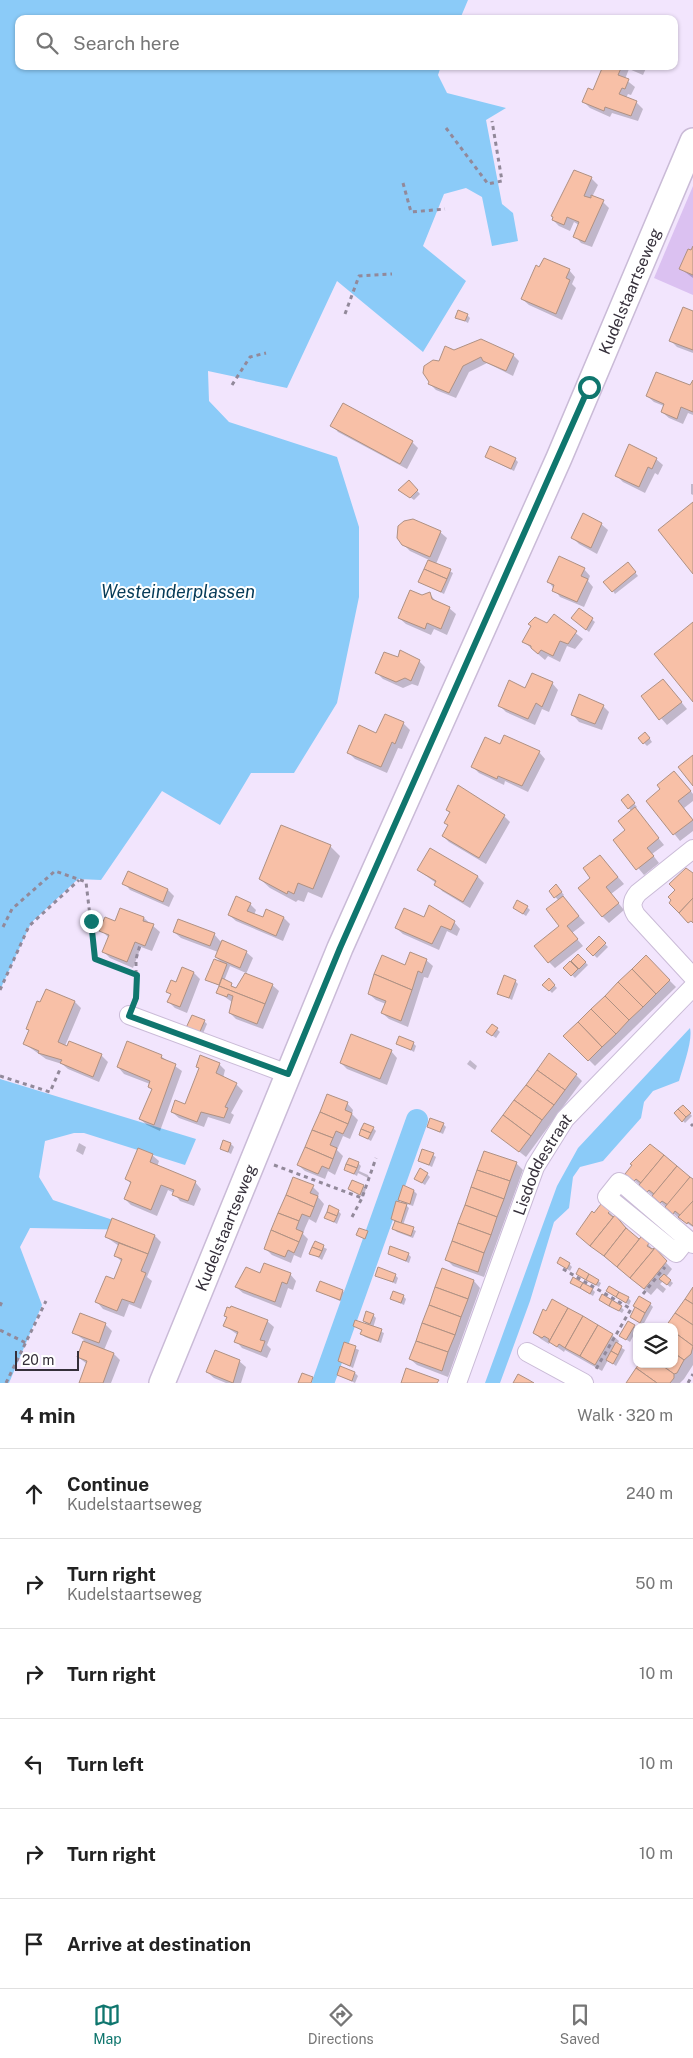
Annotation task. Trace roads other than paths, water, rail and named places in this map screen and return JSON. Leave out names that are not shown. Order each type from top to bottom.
[{"type":"street","name":"Kudelstaartseweg","points":[[162,1383],[340,948],[559,458],[693,141]]},
{"type":"street","points":[[693,849],[638,893],[634,898],[632,908],[636,915],[693,977]]},
{"type":"street","name":"Lisdoddestraat","points":[[457,1383],[535,1167],[565,1119],[693,986]]},
{"type":"street","points":[[129,1016],[288,1074]]},
{"type":"street","points":[[619,1182],[623,1184],[690,1241],[676,1253],[607,1197],[619,1182]]},
{"type":"street","points":[[527,1352],[588,1379]]},
{"type":"water","name":"Westeinderplassen","points":[[0,0],[468,0],[462,15],[15,15],[15,70],[440,70],[438,75],[447,93],[506,108],[486,120],[502,204],[513,213],[518,241],[492,246],[482,197],[466,188],[444,194],[423,246],[466,281],[423,352],[337,281],[287,388],[208,371],[209,401],[229,422],[337,457],[359,527],[359,597],[337,703],[294,773],[251,773],[220,825],[162,791],[101,880],[78,879],[31,923],[0,990]]},
{"type":"water","points":[[690,1028],[689,1046],[679,1081],[653,1091],[644,1102],[641,1118],[603,1161],[580,1167],[573,1177],[569,1208],[554,1222],[530,1301],[500,1383],[485,1383],[557,1186],[578,1148]]},
{"type":"water","points":[[0,1079],[196,1139],[185,1165],[84,1133],[74,1133],[45,1141],[39,1177],[53,1200],[143,1230],[30,1228],[20,1247],[42,1305],[9,1383],[0,1383]]},
{"type":"waterway","points":[[323,1383],[417,1120]]}]
